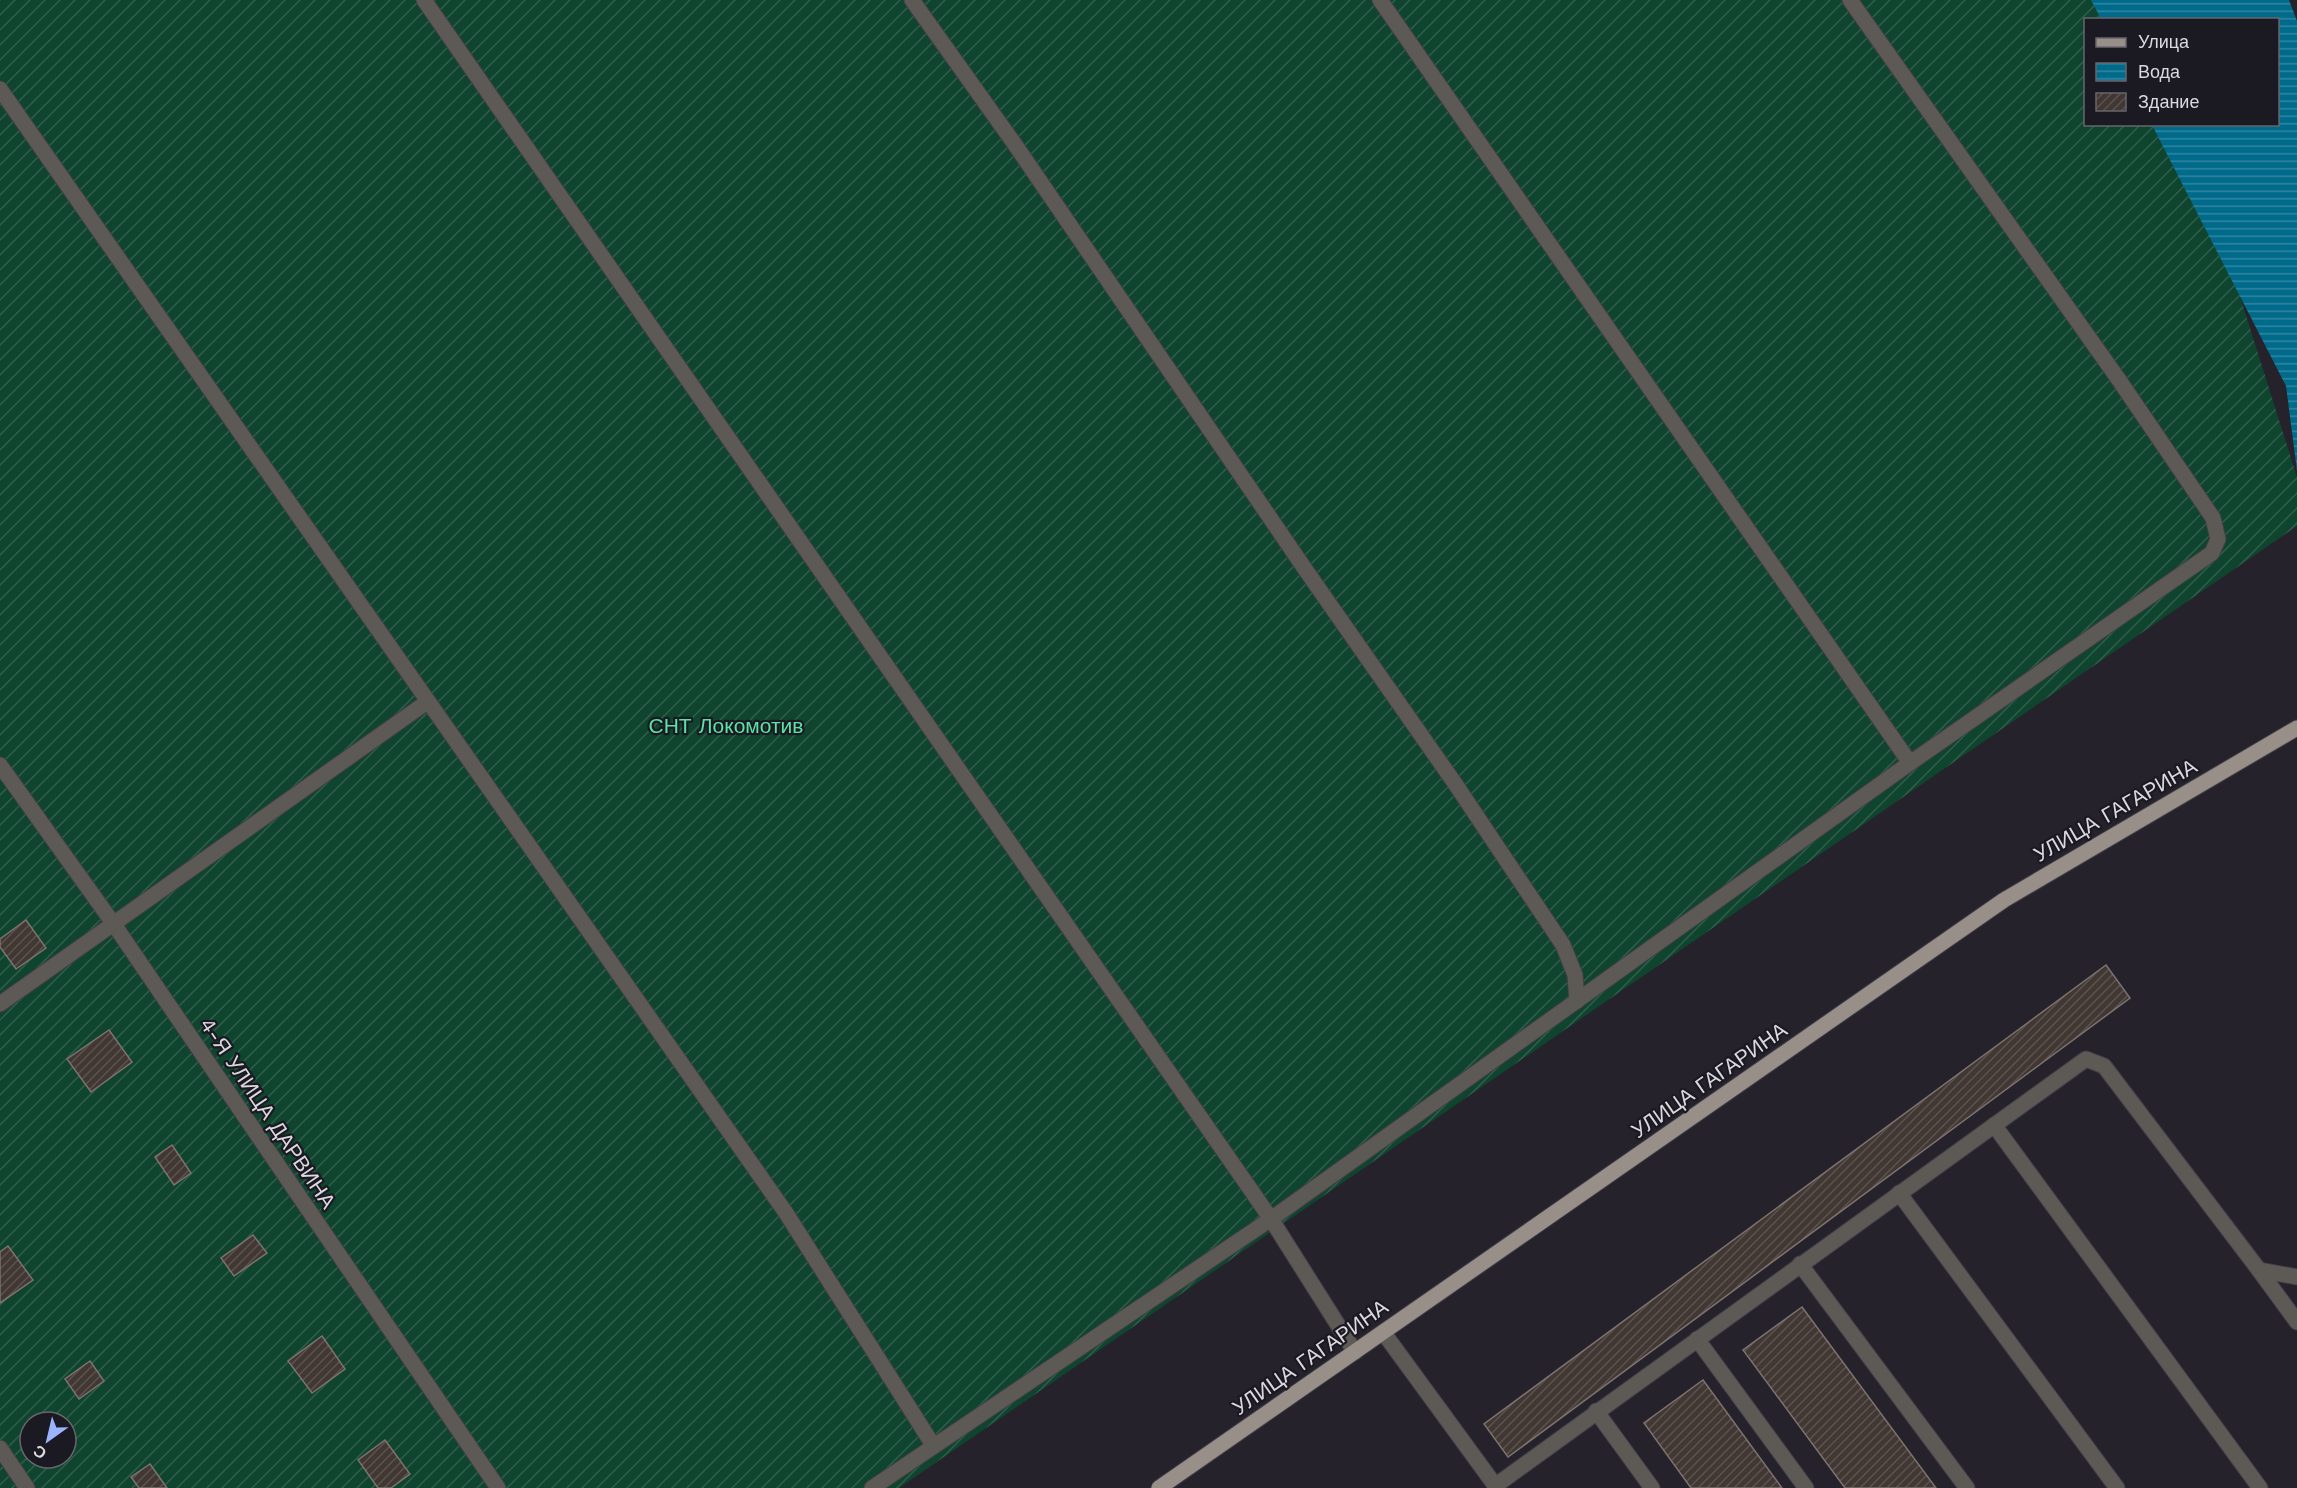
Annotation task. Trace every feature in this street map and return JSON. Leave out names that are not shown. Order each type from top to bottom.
[{"type":"main road","name":"УЛИЦА ГАГАРИНА","points":[[1159,1488],[2004,900],[2297,728]]},
{"type":"street","points":[[424,0],[1271,1220],[1355,1352]]},
{"type":"street","points":[[912,0],[1016,146],[1305,569],[1456,785],[1563,945],[1575,975],[1577,1001]]},
{"type":"street","points":[[1380,0],[1910,762]]},
{"type":"street","points":[[872,1488],[1271,1220],[1910,762],[2212,553],[2218,540],[2212,518],[2119,380],[1850,0]]},
{"type":"street","points":[[0,89],[786,1213],[933,1445]]},
{"type":"street","points":[[0,1004],[427,702]]},
{"type":"street","name":"4-Я УЛИЦА ДАРВИНА","points":[[0,765],[113,923],[498,1488]]},
{"type":"street","points":[[1383,1332],[1496,1487],[1596,1411],[2086,1059],[2104,1066],[2297,1322]]},
{"type":"street","points":[[1994,1125],[2260,1488]]},
{"type":"street","points":[[1899,1193],[2117,1488]]},
{"type":"street","points":[[1800,1264],[1967,1488]]},
{"type":"street","points":[[2259,1270],[2297,1276]]},
{"type":"street","points":[[1697,1339],[1806,1488]]},
{"type":"street","points":[[1596,1411],[1652,1488]]},
{"type":"street","points":[[0,1448],[27,1488]]},
{"type":"green space","name":"СНТ Локомотив","points":[[0,0],[2147,0],[2153,18],[2084,18],[2084,126],[2186,126],[2297,477],[2297,526],[899,1488],[0,1488]]},
{"type":"water","points":[[2091,0],[2289,0],[2297,21],[2297,471],[2286,386],[2153,126],[2279,126],[2279,18],[2100,18]]},
{"type":"building","points":[[26,920],[46,948],[16,969],[0,947],[0,939]]},
{"type":"building","points":[[2106,965],[2130,998],[1508,1457],[1484,1424]]},
{"type":"building","points":[[109,1030],[132,1062],[91,1092],[67,1059]]},
{"type":"building","points":[[172,1145],[191,1173],[174,1185],[155,1157]]},
{"type":"building","points":[[253,1235],[267,1253],[234,1276],[221,1258]]},
{"type":"building","points":[[8,1246],[33,1280],[0,1303],[0,1252]]},
{"type":"building","points":[[1802,1307],[1936,1488],[1845,1488],[1743,1350]]},
{"type":"building","points":[[322,1336],[345,1369],[312,1393],[288,1361]]},
{"type":"building","points":[[90,1361],[104,1381],[79,1399],[65,1379]]},
{"type":"building","points":[[1703,1380],[1782,1488],[1691,1488],[1644,1423]]},
{"type":"building","points":[[385,1440],[410,1474],[391,1488],[378,1488],[358,1460]]},
{"type":"building","points":[[150,1464],[167,1488],[139,1488],[131,1477]]}]
